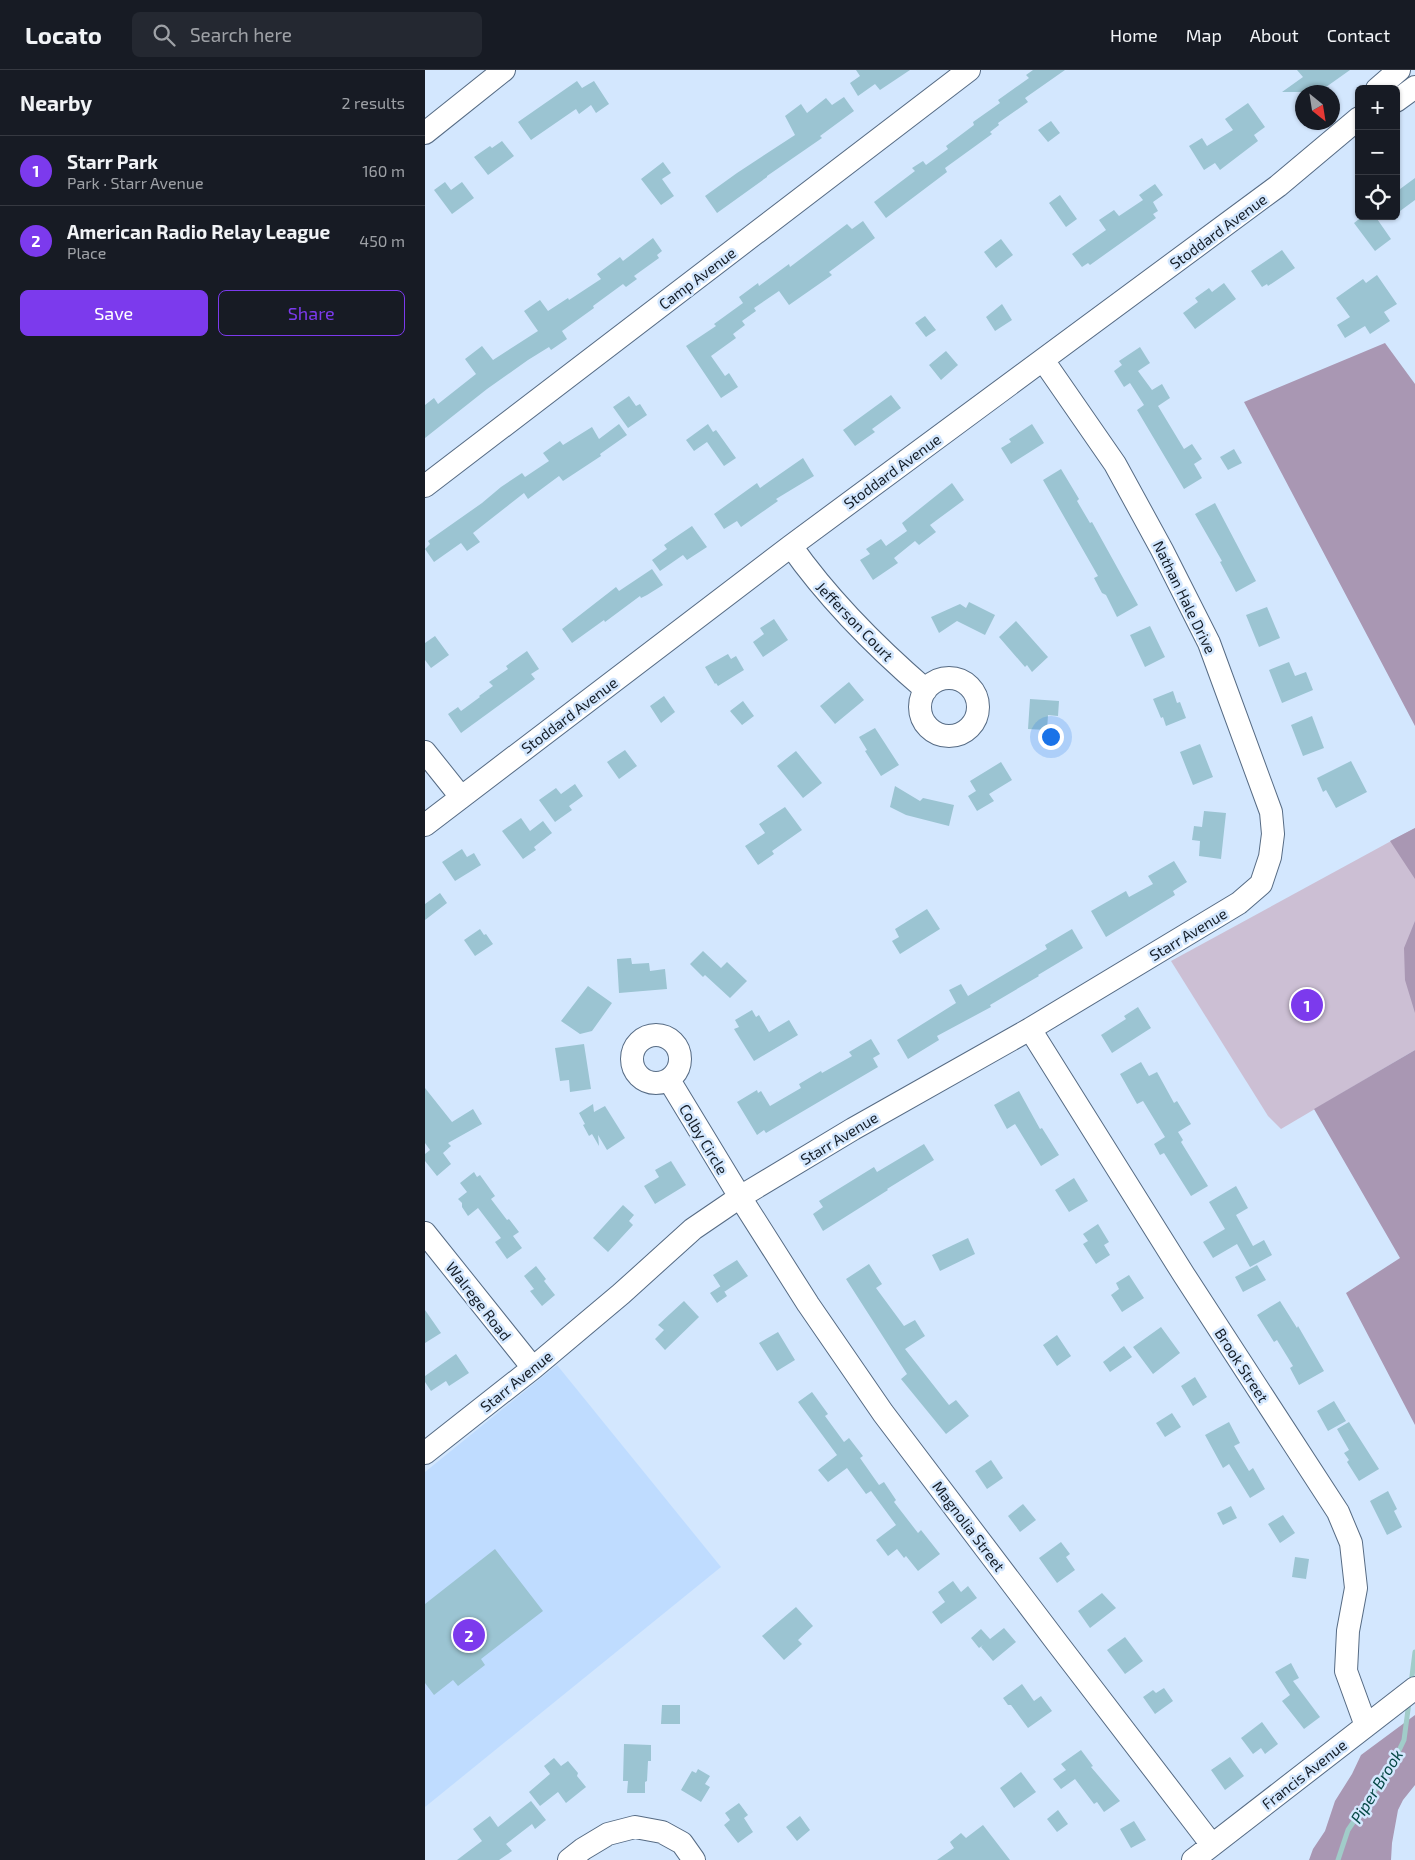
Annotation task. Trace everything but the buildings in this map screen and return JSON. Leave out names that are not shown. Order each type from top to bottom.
[{"type":"street","points":[[425,133],[504,70]]},
{"type":"street","name":"Camp Avenue","points":[[425,486],[969,70]]},
{"type":"street","points":[[1382,85],[1399,70]]},
{"type":"street","points":[[1400,98],[1415,87]]},
{"type":"street","name":"Stoddard Avenue","points":[[425,825],[791,546],[1279,186],[1355,121]]},
{"type":"street","name":"Nathan Hale Drive","points":[[1043,360],[1115,464],[1162,550],[1209,643],[1271,812],[1273,834],[1270,857]]},
{"type":"street","name":"Jefferson Court","points":[[791,546],[836,604],[881,650],[926,690]]},
{"type":"street","points":[[425,752],[461,797]]},
{"type":"street","name":"Starr Avenue","points":[[425,1453],[533,1368],[621,1294],[693,1229],[853,1129],[1031,1029],[1239,903],[1261,884],[1270,857]]},
{"type":"street","name":"Brook Street","points":[[1031,1029],[1184,1275],[1338,1512],[1351,1543],[1356,1588],[1348,1631],[1346,1671],[1366,1726]]},
{"type":"street","name":"Colby Circle","points":[[669,1080],[740,1198]]},
{"type":"street","name":"Magnolia Street","points":[[740,1198],[808,1304],[883,1413],[1212,1844]]},
{"type":"street","name":"Walrege Road","points":[[425,1233],[533,1368]]},
{"type":"street","name":"Francis Avenue","points":[[1193,1860],[1415,1688]]},
{"type":"street","points":[[569,1860],[608,1834],[635,1827],[662,1832],[682,1843],[694,1860]]},
{"type":"shaded area","points":[[1385,343],[1415,384],[1415,726],[1244,402]]},
{"type":"shaded area","points":[[1415,828],[1415,1050],[1281,1129],[1268,1116],[1171,961]]},
{"type":"shaded area","points":[[1415,828],[1415,879],[1390,841]]},
{"type":"shaded area","points":[[1415,921],[1415,1013],[1405,980],[1404,948]]},
{"type":"shaded area","points":[[1415,1050],[1415,1425],[1346,1293],[1400,1258],[1314,1109]]},
{"type":"shaded area","points":[[557,1365],[721,1567],[425,1807],[425,1472]]},
{"type":"shaded area","points":[[1415,1715],[1415,1785],[1398,1810],[1391,1860],[1309,1860],[1313,1849],[1325,1831],[1335,1801],[1352,1774],[1361,1755]]},
{"type":"waterway","name":"Piper Brook","points":[[1411,1684],[1415,1652]]},
{"type":"waterway","name":"Piper Brook","points":[[1338,1860],[1348,1830],[1392,1765],[1404,1740],[1409,1702]]},
{"type":"place","name":"Starr Park","points":[[1307,1005]]},
{"type":"place","name":"American Radio Relay League","points":[[469,1635]]}]
